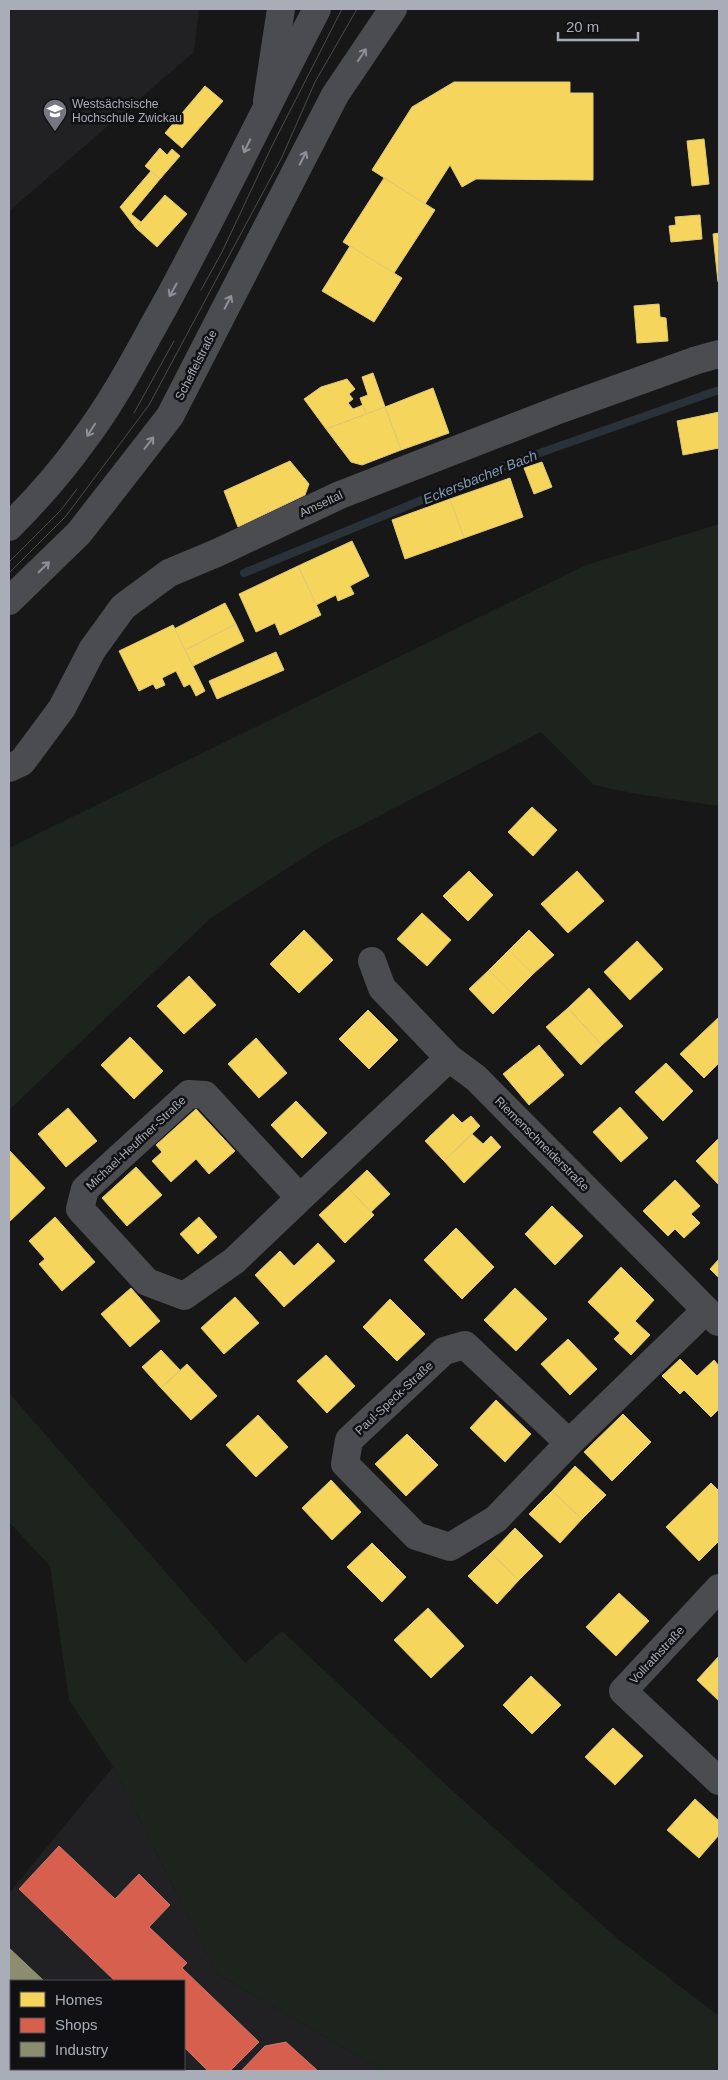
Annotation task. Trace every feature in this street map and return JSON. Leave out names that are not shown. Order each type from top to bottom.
[{"type":"street","points":[[267,106],[281,9]]},
{"type":"street","points":[[9,527],[34,502],[84,441],[118,388],[204,234],[317,9]]},
{"type":"street","name":"Scheffelstraße","points":[[9,601],[79,533],[170,416],[335,95],[393,9]]},
{"type":"street","name":"Amseltal","points":[[9,768],[22,762],[62,708],[92,650],[124,607],[169,572],[219,552],[340,494],[561,409],[697,360],[719,354]]},
{"type":"street","name":"Riemenschneiderstraße","points":[[372,961],[382,988],[449,1058],[476,1078],[712,1316]]},
{"type":"street","name":"Michael-Heuffner-Straße","points":[[300,1198],[205,1095],[189,1094],[84,1189],[80,1209],[147,1282],[184,1296],[234,1262],[449,1058]]},
{"type":"street","name":"Paul-Speck-Straße","points":[[570,1443],[465,1345],[444,1351],[349,1440],[345,1464],[416,1536],[450,1547],[496,1519],[570,1443],[712,1316]]},
{"type":"street","name":"Vollrathstraße","points":[[719,1588],[623,1691],[719,1781]]},
{"type":"shaded area","name":"Westsächsische Hochschule Zwickau","points":[[9,9],[199,9],[194,52],[9,211]]},
{"type":"shaded area","points":[[719,524],[719,806],[637,794],[594,785],[541,732],[323,845],[211,918],[9,1110],[9,848],[586,565]]},
{"type":"shaded area","points":[[9,1393],[245,1663],[282,1631],[456,1794],[619,1940],[719,2016],[719,2071],[384,2071],[218,1974],[113,1767],[69,1700],[50,1566],[9,1522]]},
{"type":"shaded area","points":[[113,1767],[218,1974],[384,2071],[9,2071],[9,1893]]},
{"type":"building: Homes","points":[[454,82],[570,82],[570,93],[593,93],[593,180],[476,179],[462,187],[450,165],[425,204],[372,170],[412,107]]},
{"type":"building: Homes","points":[[205,86],[223,101],[182,148],[165,133]]},
{"type":"building: Homes","points":[[704,139],[709,184],[692,186],[687,141]]},
{"type":"building: Homes","points":[[160,148],[167,155],[172,149],[180,156],[160,179],[145,166]]},
{"type":"building: Homes","points":[[151,171],[160,179],[131,214],[141,222],[136,228],[120,207]]},
{"type":"building: Homes","points":[[384,178],[435,210],[394,273],[343,242]]},
{"type":"building: Homes","points":[[165,195],[187,214],[157,247],[136,228]]},
{"type":"building: Homes","points":[[700,215],[702,239],[671,242],[669,226],[676,225],[675,217]]},
{"type":"building: Homes","points":[[719,233],[719,282],[718,282],[713,234]]},
{"type":"building: Homes","points":[[350,246],[402,278],[374,322],[322,291]]},
{"type":"building: Homes","points":[[659,304],[660,317],[666,318],[668,341],[637,343],[634,306]]},
{"type":"building: Homes","points":[[373,373],[385,407],[366,414],[360,398],[368,395],[362,377]]},
{"type":"building: Homes","points":[[347,379],[355,389],[349,394],[353,399],[348,403],[353,409],[363,405],[366,414],[326,429],[304,399],[321,387]]},
{"type":"building: Homes","points":[[433,388],[449,433],[401,450],[385,407]]},
{"type":"building: Homes","points":[[385,407],[401,450],[362,465],[351,462],[326,429]]},
{"type":"building: Homes","points":[[719,412],[719,448],[683,455],[677,421]]},
{"type":"building: Homes","points":[[290,461],[309,484],[305,495],[238,527],[224,491]]},
{"type":"building: Homes","points":[[542,462],[552,487],[534,494],[524,468]]},
{"type":"building: Homes","points":[[510,478],[523,517],[464,538],[450,499]]},
{"type":"building: Homes","points":[[450,499],[464,538],[405,559],[392,520]]},
{"type":"building: Homes","points":[[352,541],[369,576],[350,586],[354,594],[338,601],[336,595],[316,605],[298,566]]},
{"type":"building: Homes","points":[[298,566],[321,615],[280,635],[275,623],[256,632],[239,594]]},
{"type":"building: Homes","points":[[225,603],[236,624],[185,650],[174,629]]},
{"type":"building: Homes","points":[[236,624],[244,641],[193,666],[185,650]]},
{"type":"building: Homes","points":[[173,625],[205,691],[196,696],[190,684],[184,687],[176,671],[162,678],[165,685],[156,689],[153,684],[139,691],[119,651]]},
{"type":"building: Homes","points":[[276,652],[284,670],[217,699],[209,681]]},
{"type":"building: Homes","points":[[532,807],[557,830],[533,856],[508,832]]},
{"type":"building: Homes","points":[[469,871],[493,895],[468,921],[443,896]]},
{"type":"building: Homes","points":[[577,871],[604,901],[568,933],[541,904]]},
{"type":"building: Homes","points":[[422,913],[451,940],[427,966],[397,939]]},
{"type":"building: Homes","points":[[304,930],[333,960],[299,993],[270,964]]},
{"type":"building: Homes","points":[[529,930],[554,955],[533,974],[509,950]]},
{"type":"building: Homes","points":[[637,941],[663,969],[630,1000],[604,972]]},
{"type":"building: Homes","points":[[509,950],[533,974],[513,994],[489,970]]},
{"type":"building: Homes","points":[[489,970],[513,994],[493,1014],[469,989]]},
{"type":"building: Homes","points":[[189,976],[216,1005],[184,1034],[157,1006]]},
{"type":"building: Homes","points":[[589,988],[623,1026],[602,1045],[568,1008]]},
{"type":"building: Homes","points":[[568,1008],[602,1045],[581,1065],[546,1027]]},
{"type":"building: Homes","points":[[368,1010],[398,1040],[369,1069],[339,1039]]},
{"type":"building: Homes","points":[[719,1017],[719,1063],[704,1078],[680,1054]]},
{"type":"building: Homes","points":[[130,1037],[163,1071],[134,1099],[101,1065]]},
{"type":"building: Homes","points":[[256,1038],[287,1073],[259,1098],[228,1064]]},
{"type":"building: Homes","points":[[539,1045],[564,1075],[529,1105],[503,1074]]},
{"type":"building: Homes","points":[[666,1063],[693,1091],[663,1121],[635,1092]]},
{"type":"building: Homes","points":[[296,1101],[327,1133],[302,1158],[271,1125]]},
{"type":"building: Homes","points":[[620,1107],[648,1138],[621,1162],[593,1132]]},
{"type":"building: Homes","points":[[68,1108],[97,1141],[66,1167],[38,1134]]},
{"type":"building: Homes","points":[[196,1109],[235,1151],[209,1174],[196,1159],[171,1182],[152,1161],[162,1152],[156,1145]]},
{"type":"building: Homes","points":[[453,1114],[462,1123],[471,1116],[480,1126],[444,1161],[425,1141]]},
{"type":"building: Homes","points":[[472,1134],[483,1144],[491,1136],[501,1147],[464,1183],[444,1161]]},
{"type":"building: Homes","points":[[719,1138],[719,1185],[696,1161]]},
{"type":"building: Homes","points":[[9,1150],[45,1188],[9,1222]]},
{"type":"building: Homes","points":[[136,1167],[162,1195],[127,1226],[102,1198]]},
{"type":"building: Homes","points":[[367,1170],[390,1194],[371,1212],[348,1188]]},
{"type":"building: Homes","points":[[675,1180],[700,1206],[691,1214],[700,1223],[684,1238],[675,1229],[668,1236],[643,1211]]},
{"type":"building: Homes","points":[[348,1188],[374,1215],[345,1243],[319,1215]]},
{"type":"building: Homes","points":[[552,1206],[583,1236],[555,1265],[525,1234]]},
{"type":"building: Homes","points":[[55,1217],[95,1262],[62,1291],[39,1264],[45,1259],[29,1241]]},
{"type":"building: Homes","points":[[199,1217],[217,1237],[198,1254],[180,1234]]},
{"type":"building: Homes","points":[[456,1228],[494,1267],[462,1299],[424,1260]]},
{"type":"building: Homes","points":[[318,1243],[335,1261],[284,1307],[255,1275],[280,1251],[294,1266]]},
{"type":"building: Homes","points":[[719,1259],[719,1278],[710,1269]]},
{"type":"building: Homes","points":[[621,1267],[654,1300],[635,1321],[650,1335],[631,1355],[614,1339],[620,1333],[588,1302]]},
{"type":"building: Homes","points":[[131,1288],[160,1321],[130,1347],[101,1314]]},
{"type":"building: Homes","points":[[515,1288],[547,1319],[516,1351],[484,1320]]},
{"type":"building: Homes","points":[[235,1297],[259,1323],[224,1354],[201,1328]]},
{"type":"building: Homes","points":[[390,1299],[425,1334],[397,1361],[363,1327]]},
{"type":"building: Homes","points":[[568,1339],[597,1369],[570,1395],[541,1364]]},
{"type":"building: Homes","points":[[161,1350],[180,1370],[161,1388],[142,1367]]},
{"type":"building: Homes","points":[[326,1355],[355,1386],[327,1413],[297,1381]]},
{"type":"building: Homes","points":[[680,1359],[697,1376],[714,1360],[719,1366],[719,1409],[711,1417],[684,1390],[680,1394],[662,1376]]},
{"type":"building: Homes","points":[[187,1364],[217,1396],[191,1420],[161,1388]]},
{"type":"building: Homes","points":[[496,1400],[531,1434],[505,1462],[470,1428]]},
{"type":"building: Homes","points":[[623,1414],[651,1442],[612,1481],[584,1452]]},
{"type":"building: Homes","points":[[258,1415],[288,1447],[256,1477],[226,1445]]},
{"type":"building: Homes","points":[[407,1434],[438,1465],[406,1496],[375,1464]]},
{"type":"building: Homes","points":[[575,1466],[606,1495],[582,1519],[552,1491]]},
{"type":"building: Homes","points":[[331,1480],[361,1512],[332,1540],[302,1508]]},
{"type":"building: Homes","points":[[711,1483],[719,1491],[719,1541],[699,1561],[666,1527]]},
{"type":"building: Homes","points":[[552,1491],[582,1519],[560,1543],[529,1514]]},
{"type":"building: Homes","points":[[515,1528],[543,1556],[519,1580],[491,1553]]},
{"type":"building: Homes","points":[[372,1543],[406,1577],[382,1602],[347,1567]]},
{"type":"building: Homes","points":[[491,1553],[519,1580],[497,1604],[468,1576]]},
{"type":"building: Homes","points":[[619,1593],[649,1621],[616,1656],[586,1627]]},
{"type":"building: Homes","points":[[428,1608],[464,1646],[431,1678],[394,1640]]},
{"type":"building: Homes","points":[[719,1656],[719,1701],[697,1680]]},
{"type":"building: Homes","points":[[531,1676],[561,1705],[532,1734],[503,1705]]},
{"type":"building: Homes","points":[[613,1728],[643,1756],[615,1785],[585,1757]]},
{"type":"building: Homes","points":[[695,1799],[719,1821],[719,1835],[699,1858],[667,1830]]},
{"type":"building: Shops","points":[[59,1846],[115,1899],[139,1874],[170,1905],[149,1927],[187,1963],[182,1968],[259,2042],[230,2071],[208,2071],[185,2048],[185,1980],[114,1980],[19,1889]]},
{"type":"building: Shops","points":[[286,2042],[318,2071],[241,2071],[265,2046]]},
{"type":"building: Industry","points":[[9,1948],[43,1980],[10,1980],[10,2070],[118,2070],[9,2071]]},
{"type":"building: Industry","points":[[136,2070],[137,2071],[117,2071]]},
{"type":"waterway","name":"Eckersbacher Bach","points":[[244,573],[517,461],[719,390]]},
{"type":"tram line","points":[[201,290],[222,252],[271,148],[342,9]]},
{"type":"tram line","points":[[9,573],[66,516],[149,405],[282,157],[315,82],[357,9]]},
{"type":"tram line","points":[[134,413],[174,341]]},
{"type":"tram line","points":[[9,562],[61,510],[77,489]]},
{"type":"place","name":"Westsächsische Hochschule Zwickau","points":[[55,132]]}]
